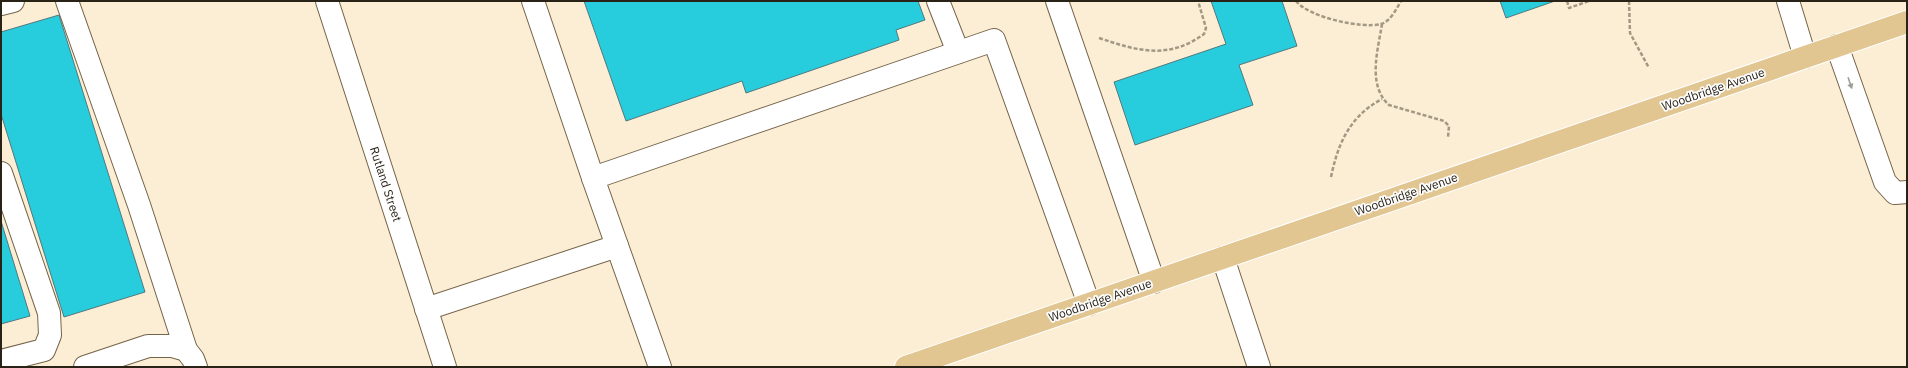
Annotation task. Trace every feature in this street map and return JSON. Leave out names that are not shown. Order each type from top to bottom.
[{"type":"main road","name":"Woodbridge Avenue","points":[[906,367],[1907,22]]},
{"type":"street","points":[[1,4],[13,1]]},
{"type":"street","points":[[67,1],[191,358]]},
{"type":"street","name":"Rutland Street","points":[[327,1],[445,367]]},
{"type":"street","points":[[533,1],[593,178],[660,367]]},
{"type":"street","points":[[938,1],[958,52]]},
{"type":"street","points":[[1057,1],[1154,282]]},
{"type":"street","points":[[1788,1],[1805,57]]},
{"type":"street","points":[[593,178],[994,40],[1090,304]]},
{"type":"street","points":[[1837,46],[1885,182],[1895,193],[1907,192]]},
{"type":"street","points":[[1,173],[49,313],[50,335],[44,350],[1,361]]},
{"type":"street","points":[[426,309],[617,246]]},
{"type":"street","points":[[1223,258],[1259,367]]},
{"type":"street","points":[[85,367],[148,346],[172,346],[191,358]]},
{"type":"path","points":[[1098,38],[1128,48],[1154,52],[1164,51],[1184,44],[1204,34],[1206,28],[1198,1]]},
{"type":"path","points":[[1296,1],[1309,12],[1325,17],[1366,25],[1382,24],[1390,18],[1402,1]]},
{"type":"path","points":[[1567,1],[1569,8],[1589,1]]},
{"type":"path","points":[[1629,1],[1630,33],[1649,68]]},
{"type":"path","points":[[1382,24],[1376,67],[1378,90],[1382,99],[1388,105],[1444,122],[1449,126],[1448,137]]},
{"type":"path","points":[[1331,177],[1334,161],[1345,133],[1363,112],[1382,99]]},
{"type":"building","points":[[584,1],[918,1],[925,20],[896,30],[899,40],[746,93],[742,81],[626,121]]},
{"type":"building","points":[[1211,1],[1282,1],[1297,46],[1239,65],[1253,105],[1135,145],[1114,82],[1226,44]]},
{"type":"building","points":[[1500,1],[1555,1],[1506,18]]},
{"type":"building","points":[[59,15],[145,292],[64,317],[1,114],[1,32]]},
{"type":"building","points":[[1,221],[30,316],[1,324]]}]
